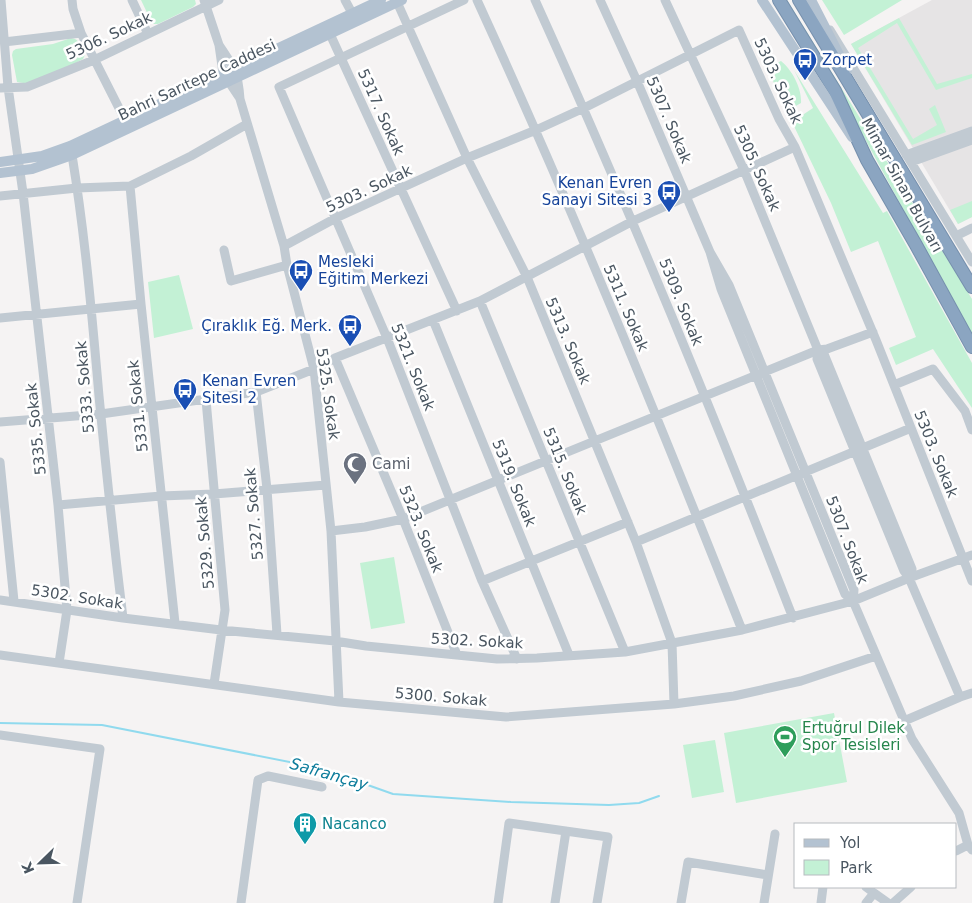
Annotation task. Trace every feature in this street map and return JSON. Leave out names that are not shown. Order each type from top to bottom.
[{"type":"highway","name":"Mimar Sinan Bulvarı","points":[[779,0],[835,91],[867,160],[972,347]]},
{"type":"highway","name":"Mimar Sinan Bulvarı","points":[[804,1],[904,159],[972,287]]},
{"type":"main road","name":"Bahri Sarıtepe Caddesi","points":[[0,162],[38,167],[72,155],[381,0]]},
{"type":"main road","points":[[762,0],[867,160]]},
{"type":"main road","name":"Bahri Sarıtepe Caddesi","points":[[236,72],[330,34],[400,1]]},
{"type":"main road","points":[[804,1],[821,17],[849,74],[904,159]]},
{"type":"main road","name":"Bahri Sarıtepe Caddesi","points":[[0,173],[70,146],[125,120],[226,77]]},
{"type":"street","name":"5335. Sokak","points":[[1,0],[1,26],[4,42],[4,88],[23,193],[58,505],[67,610],[59,663]]},
{"type":"street","points":[[72,0],[81,33],[125,120]]},
{"type":"street","points":[[132,0],[148,34]]},
{"type":"street","name":"5306. Sokak","points":[[4,88],[27,87],[94,60],[148,34],[205,3],[219,0]]},
{"type":"street","points":[[346,0],[352,13]]},
{"type":"street","points":[[341,57],[464,0]]},
{"type":"street","name":"5311. Sokak","points":[[477,0],[536,130],[585,246],[656,415],[742,630]]},
{"type":"street","name":"5309. Sokak","points":[[535,0],[633,221],[746,497],[793,618]]},
{"type":"street","name":"5307. Sokak","points":[[600,0],[637,81],[710,252],[729,285],[854,590],[854,601]]},
{"type":"street","name":"5305. Sokak","points":[[665,0],[744,170],[818,350],[824,354],[859,450],[912,569],[909,578],[960,697]]},
{"type":"street","name":"5313. Sokak","points":[[400,1],[408,26],[467,158],[526,277],[636,542],[672,643],[674,704]]},
{"type":"street","points":[[205,3],[219,45],[226,77],[240,99]]},
{"type":"street","name":"5303. Sokak","points":[[284,246],[336,218],[467,158],[584,108],[739,30],[779,119],[796,147],[873,332],[972,581]]},
{"type":"street","points":[[4,42],[81,33]]},
{"type":"street","name":"5317. Sokak","points":[[330,34],[457,311]]},
{"type":"street","points":[[219,45],[236,72],[240,99]]},
{"type":"street","name":"5321. Sokak","points":[[341,57],[279,87],[387,338],[482,581],[517,659]]},
{"type":"street","name":"5325. Sokak","points":[[240,99],[284,246],[287,265],[314,369],[331,531],[339,702]]},
{"type":"street","points":[[0,196],[78,188],[130,186],[191,156],[247,124]]},
{"type":"street","points":[[956,142],[972,131]]},
{"type":"street","points":[[972,140],[956,142],[904,159],[972,262]]},
{"type":"street","points":[[0,422],[101,414],[256,392],[314,369],[335,358],[457,311],[633,221],[796,147]]},
{"type":"street","name":"5333. Sokak","points":[[72,155],[78,188],[109,500],[123,618]]},
{"type":"street","name":"5331. Sokak","points":[[130,186],[175,623]]},
{"type":"street","points":[[956,236],[972,228]]},
{"type":"street","points":[[224,250],[231,281],[287,265]]},
{"type":"street","name":"5307. Sokak","points":[[710,252],[720,289],[796,476],[845,594],[854,601]]},
{"type":"street","name":"5315. Sokak","points":[[480,300],[625,652]]},
{"type":"street","points":[[0,318],[141,304]]},
{"type":"street","name":"5319. Sokak","points":[[433,320],[569,655]]},
{"type":"street","points":[[331,531],[403,519],[765,371],[818,350],[827,349],[873,332]]},
{"type":"street","name":"5323. Sokak","points":[[335,358],[403,519],[457,656]]},
{"type":"street","points":[[894,384],[933,369],[965,411],[972,430]]},
{"type":"street","name":"5327. Sokak","points":[[256,392],[267,489],[277,634]]},
{"type":"street","name":"5329. Sokak","points":[[206,400],[225,610],[214,684]]},
{"type":"street","points":[[636,542],[910,428]]},
{"type":"street","points":[[0,462],[14,601]]},
{"type":"street","points":[[58,505],[326,485]]},
{"type":"street","points":[[482,581],[628,522]]},
{"type":"street","name":"5302. Sokak","points":[[0,600],[221,630],[277,634],[457,656],[517,659],[625,652],[742,630],[854,601],[972,555]]},
{"type":"street","points":[[854,601],[912,740],[960,813],[970,847],[957,851]]},
{"type":"street","name":"5300. Sokak","points":[[0,655],[339,702],[506,717],[674,704],[734,696],[801,681],[876,656]]},
{"type":"street","points":[[904,721],[972,693]]},
{"type":"street","points":[[0,735],[100,749],[77,903]]},
{"type":"street","points":[[241,903],[258,780],[268,776],[322,787]]},
{"type":"street","points":[[498,903],[509,823],[608,837],[597,903]]},
{"type":"street","points":[[555,903],[566,831]]},
{"type":"street","points":[[764,903],[775,834]]},
{"type":"street","points":[[681,903],[688,862],[768,875]]},
{"type":"street","points":[[821,903],[823,888]]},
{"type":"street","points":[[867,888],[888,903]]},
{"type":"street","points":[[894,903],[910,888]]},
{"type":"street","points":[[866,903],[874,893]]},
{"type":"shaded area","points":[[932,0],[972,0],[972,217],[958,224],[851,44]]},
{"type":"green space","points":[[141,0],[195,0],[196,4],[158,24],[154,24]]},
{"type":"green space","points":[[781,0],[787,0],[972,299],[972,336],[859,128]]},
{"type":"green space","points":[[822,0],[902,0],[844,35]]},
{"type":"green space","points":[[899,18],[937,84],[972,74],[972,78],[936,90],[897,23],[858,48],[913,139],[937,125],[929,109],[935,105],[946,132],[912,145],[851,44]]},
{"type":"green space","points":[[74,38],[80,44],[85,55],[83,59],[43,80],[25,83],[17,82],[12,55],[13,51],[53,44]]},
{"type":"green space","points":[[781,61],[796,80],[801,97],[801,103],[787,111],[767,68]]},
{"type":"green space","points":[[794,70],[883,213],[887,211],[972,363],[972,408],[933,349],[896,365],[889,348],[916,337],[878,241],[851,252],[831,203],[792,122],[813,108]]},
{"type":"green space","points":[[972,201],[972,217],[958,224],[950,210]]},
{"type":"green space","points":[[179,275],[193,329],[154,338],[148,282]]},
{"type":"green space","points":[[394,557],[405,623],[371,629],[360,563]]},
{"type":"green space","name":"Ertuğrul Dilek Spor Tesisleri","points":[[834,713],[847,782],[736,803],[724,733]]},
{"type":"green space","points":[[715,740],[724,792],[692,798],[683,745]]},
{"type":"waterway","name":"Safrançay","points":[[0,723],[102,725],[320,768],[393,794],[511,802],[609,805],[639,803],[659,796]]},
{"type":"place","name":"Zorpet","points":[[805,81]]},
{"type":"place","name":"Kenan Evren Sanayi Sitesi 3","points":[[669,213]]},
{"type":"place","name":"Mesleki Eğitim Merkezi","points":[[301,292]]},
{"type":"place","name":"Çıraklık Eğ. Merk.","points":[[350,347]]},
{"type":"place","name":"Kenan Evren Sitesi 2","points":[[185,411]]},
{"type":"place","name":"Cami","points":[[355,485]]},
{"type":"place","name":"Ertuğrul Dilek Spor Tesisleri","points":[[785,758]]},
{"type":"place","name":"Nacanco","points":[[305,845]]}]
